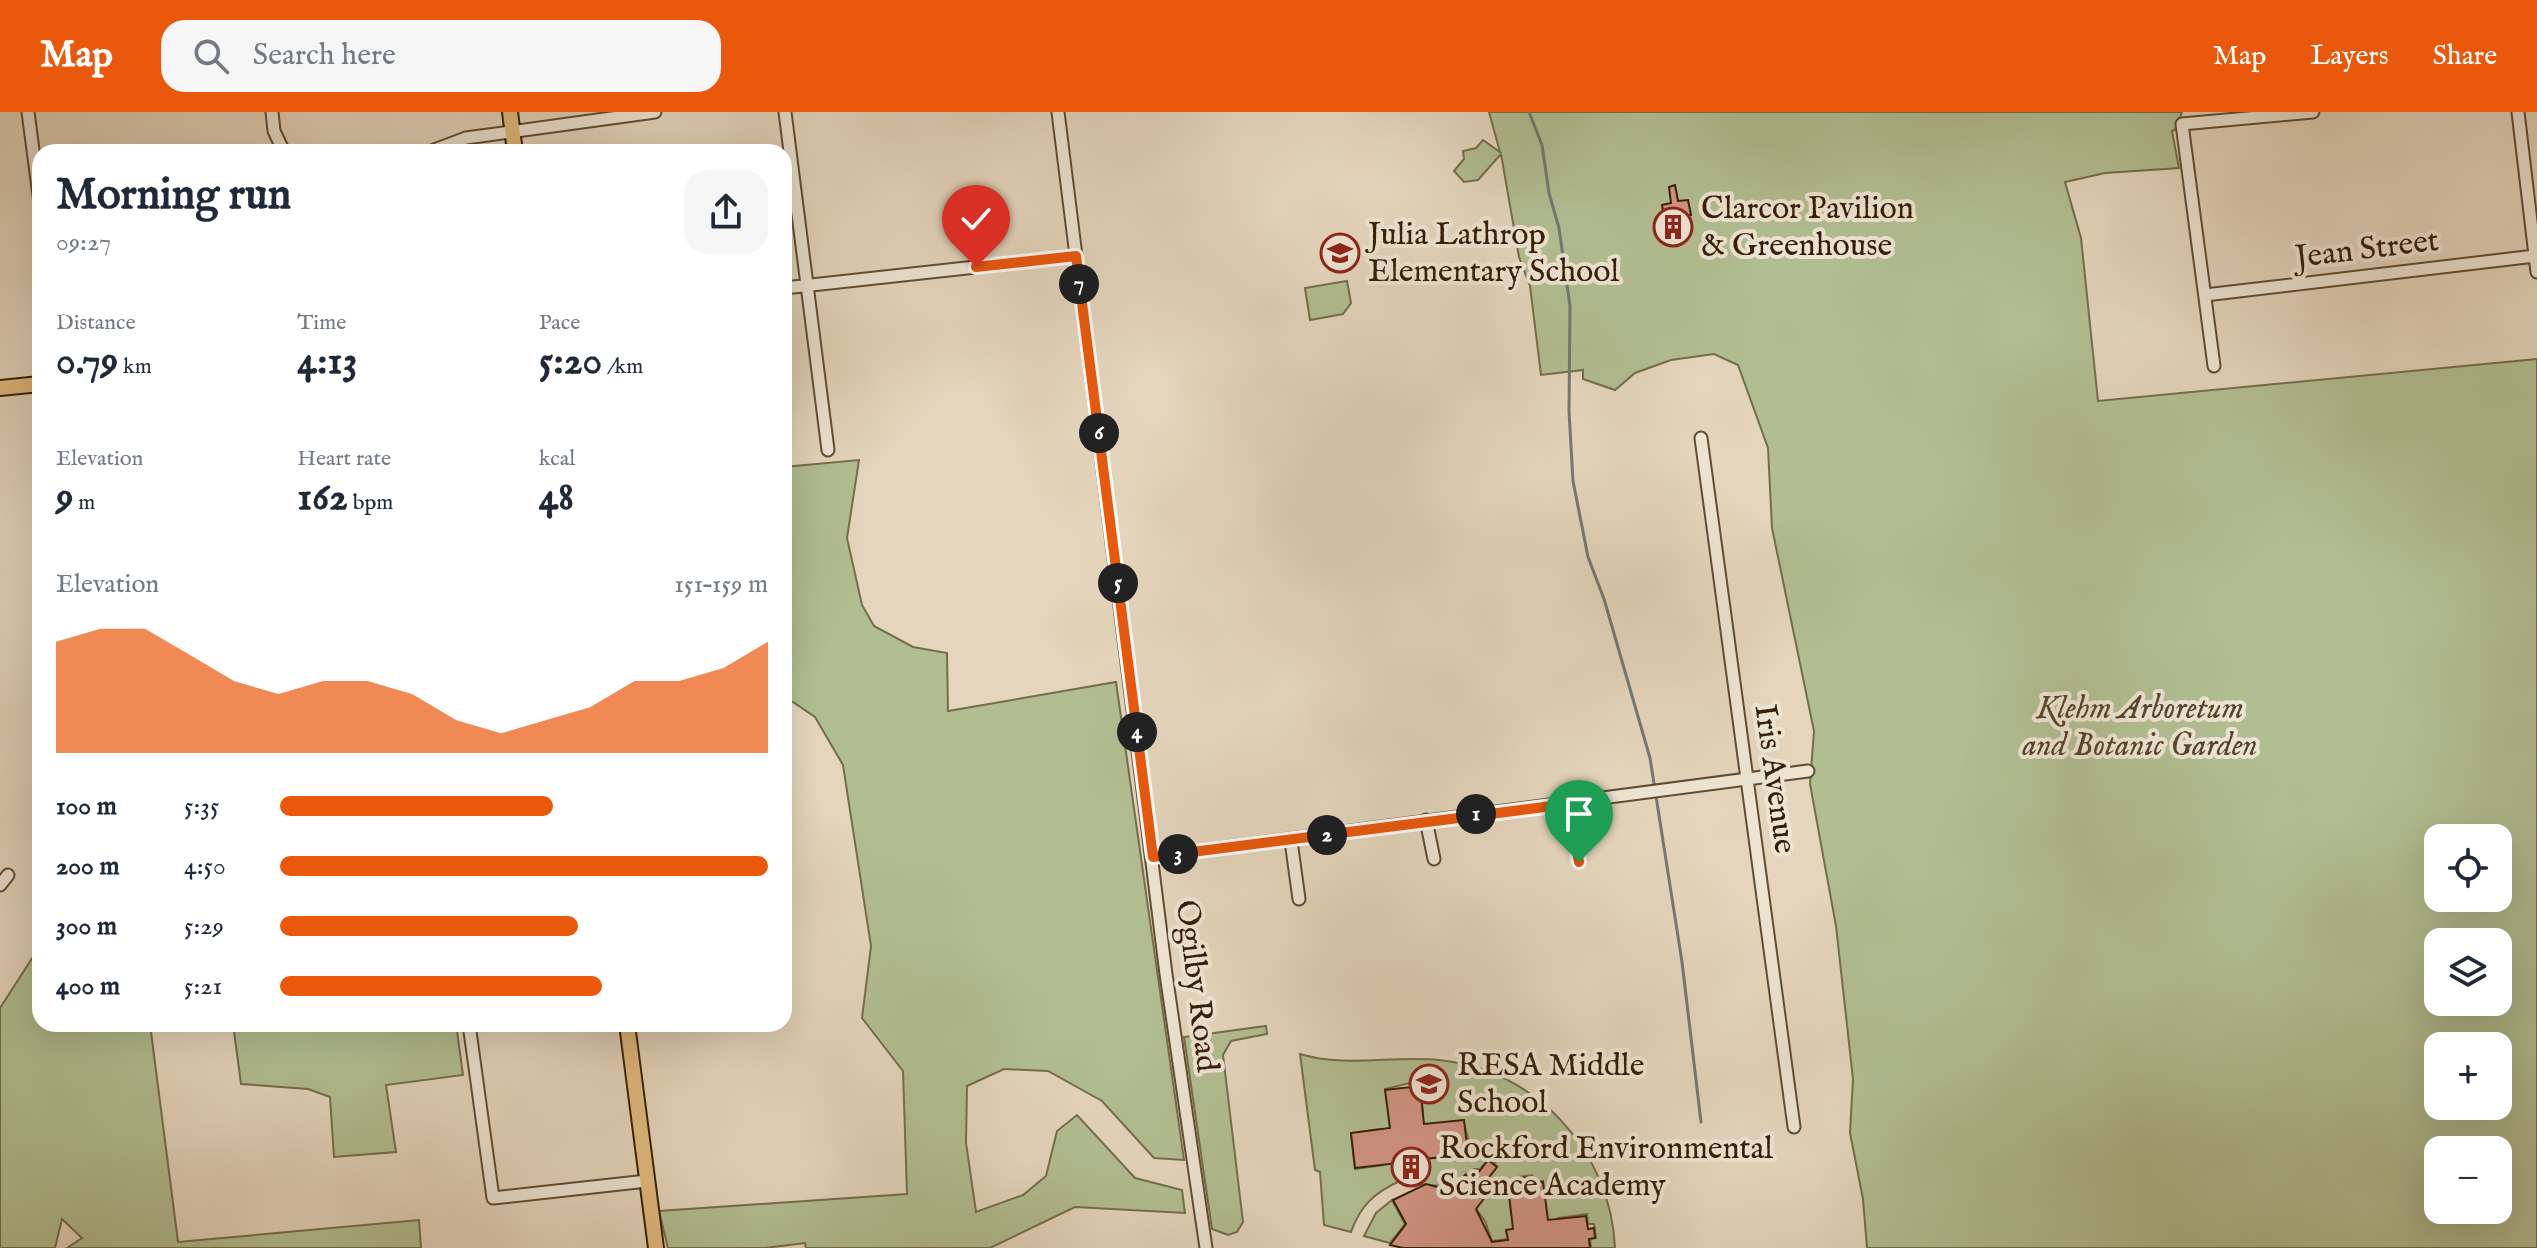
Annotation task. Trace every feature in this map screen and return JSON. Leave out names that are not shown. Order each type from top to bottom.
[{"type":"main road","points":[[510,112],[514,144]]},
{"type":"main road","points":[[0,388],[32,385]]},
{"type":"main road","points":[[628,1032],[656,1248]]},
{"type":"street","points":[[28,112],[32,144]]},
{"type":"street","points":[[272,112],[274,131],[280,144]]},
{"type":"street","points":[[450,144],[466,138],[655,112]]},
{"type":"street","points":[[785,112],[789,144]]},
{"type":"street","name":"Ogilby Road","points":[[1058,112],[1166,974],[1206,1248]]},
{"type":"street","points":[[2214,366],[2182,124],[2313,112]]},
{"type":"street","points":[[2518,112],[2537,272]]},
{"type":"street","points":[[792,164],[828,450]]},
{"type":"street","points":[[792,287],[1076,256]]},
{"type":"street","name":"Jean Street","points":[[2205,295],[2535,256]]},
{"type":"street","name":"Iris Avenue","points":[[1701,438],[1794,1127]]},
{"type":"street","points":[[1153,857],[1808,771]]},
{"type":"street","points":[[1568,804],[1579,862]]},
{"type":"street","points":[[1426,820],[1434,859]]},
{"type":"street","points":[[1291,841],[1299,899]]},
{"type":"street","points":[[470,1032],[493,1198],[647,1181]]},
{"type":"green space","name":"Klehm Arboretum and Botanic Garden","points":[[1489,112],[2182,112],[2172,131],[2179,168],[2105,173],[2065,182],[2081,238],[2098,401],[2537,359],[2537,1248],[1867,1248],[1863,1199],[1850,1133],[1853,1079],[1836,926],[1810,784],[1814,731],[1772,528],[1768,448],[1738,365],[1714,354],[1671,360],[1635,373],[1615,390],[1583,379],[1583,370],[1541,375],[1530,286],[1519,257],[1501,154],[1478,180],[1464,182],[1454,171],[1464,159],[1463,151],[1476,148],[1483,140],[1500,152]]},
{"type":"green space","points":[[1347,281],[1351,303],[1343,314],[1310,320],[1305,288]]},
{"type":"green space","points":[[859,460],[847,538],[862,605],[874,626],[913,647],[947,653],[948,711],[1116,682],[1184,1160],[1154,1158],[1102,1101],[1048,1071],[1004,1069],[967,1086],[966,1143],[976,1212],[1023,1195],[1046,1176],[1057,1131],[1077,1115],[1135,1178],[1182,1190],[1185,1213],[1075,1207],[990,1248],[806,1248],[805,1243],[765,1248],[668,1248],[659,1211],[907,1194],[903,1071],[862,1018],[871,946],[843,765],[815,717],[792,701],[792,466]]},
{"type":"green space","points":[[32,958],[32,1032],[151,1032],[178,1242],[419,1220],[421,1248],[67,1248],[82,1238],[62,1219],[55,1248],[0,1248],[0,1008]]},
{"type":"green space","points":[[1266,1026],[1267,1034],[1231,1041],[1223,1055],[1243,1222],[1237,1232],[1228,1235],[1212,1229],[1184,1037]]},
{"type":"green space","points":[[234,1032],[457,1032],[463,1075],[386,1085],[396,1152],[334,1157],[330,1097],[308,1089],[241,1084]]},
{"type":"green space","points":[[1300,1054],[1352,1061],[1439,1060],[1474,1067],[1507,1080],[1536,1098],[1562,1121],[1583,1149],[1599,1179],[1610,1213],[1615,1248],[1591,1248],[1590,1239],[1596,1238],[1594,1224],[1588,1224],[1587,1214],[1558,1218],[1558,1222],[1545,1224],[1543,1181],[1535,1181],[1532,1175],[1517,1177],[1518,1183],[1508,1185],[1511,1214],[1518,1229],[1507,1230],[1508,1239],[1492,1241],[1485,1221],[1474,1206],[1489,1193],[1486,1191],[1492,1183],[1488,1179],[1497,1167],[1493,1160],[1488,1160],[1480,1169],[1474,1169],[1469,1176],[1466,1174],[1456,1192],[1441,1186],[1417,1184],[1415,1168],[1425,1166],[1424,1155],[1440,1158],[1467,1154],[1466,1143],[1469,1142],[1463,1120],[1436,1123],[1421,1129],[1420,1085],[1410,1083],[1385,1089],[1394,1132],[1381,1133],[1379,1129],[1351,1133],[1355,1169],[1397,1160],[1400,1181],[1370,1201],[1351,1232],[1324,1225],[1320,1172],[1315,1170]]},
{"type":"green space","points":[[1392,1200],[1405,1224],[1390,1243],[1364,1236],[1376,1213]]},
{"type":"building","name":"Clarcor Pavilion & Greenhouse","points":[[1675,185],[1678,201],[1688,200],[1691,215],[1679,217],[1682,236],[1668,239],[1662,205],[1671,203],[1669,187]]},
{"type":"building","points":[[1420,1086],[1424,1124],[1464,1120],[1468,1154],[1425,1159],[1425,1167],[1415,1168],[1416,1180],[1400,1182],[1398,1163],[1355,1168],[1351,1133],[1390,1128],[1385,1090]]},
{"type":"building","name":"Rockford Environmental Science Academy","points":[[1488,1160],[1497,1167],[1487,1180],[1491,1183],[1486,1190],[1489,1192],[1476,1209],[1492,1242],[1508,1240],[1506,1230],[1513,1229],[1508,1186],[1521,1184],[1520,1178],[1530,1177],[1531,1183],[1543,1182],[1548,1220],[1586,1216],[1588,1229],[1594,1228],[1595,1238],[1589,1239],[1590,1248],[1403,1248],[1390,1245],[1406,1224],[1393,1200],[1426,1184],[1453,1191],[1465,1175],[1469,1177],[1475,1170],[1478,1173]]},
{"type":"waterway","points":[[1529,112],[1542,145],[1549,193],[1559,228],[1570,306],[1569,411],[1573,481],[1588,557],[1604,599],[1650,758],[1682,962],[1701,1122]]},
{"type":"place","name":"Clarcor Pavilion & Greenhouse","points":[[1673,227]]},
{"type":"place","name":"Julia Lathrop Elementary School","points":[[1340,253]]},
{"type":"place","name":"RESA Middle School","points":[[1429,1084]]},
{"type":"place","name":"Rockford Environmental Science Academy","points":[[1411,1167]]},
{"type":"route","points":[[976,267],[1076,256],[1153,857],[1568,804],[1579,862]]}]
